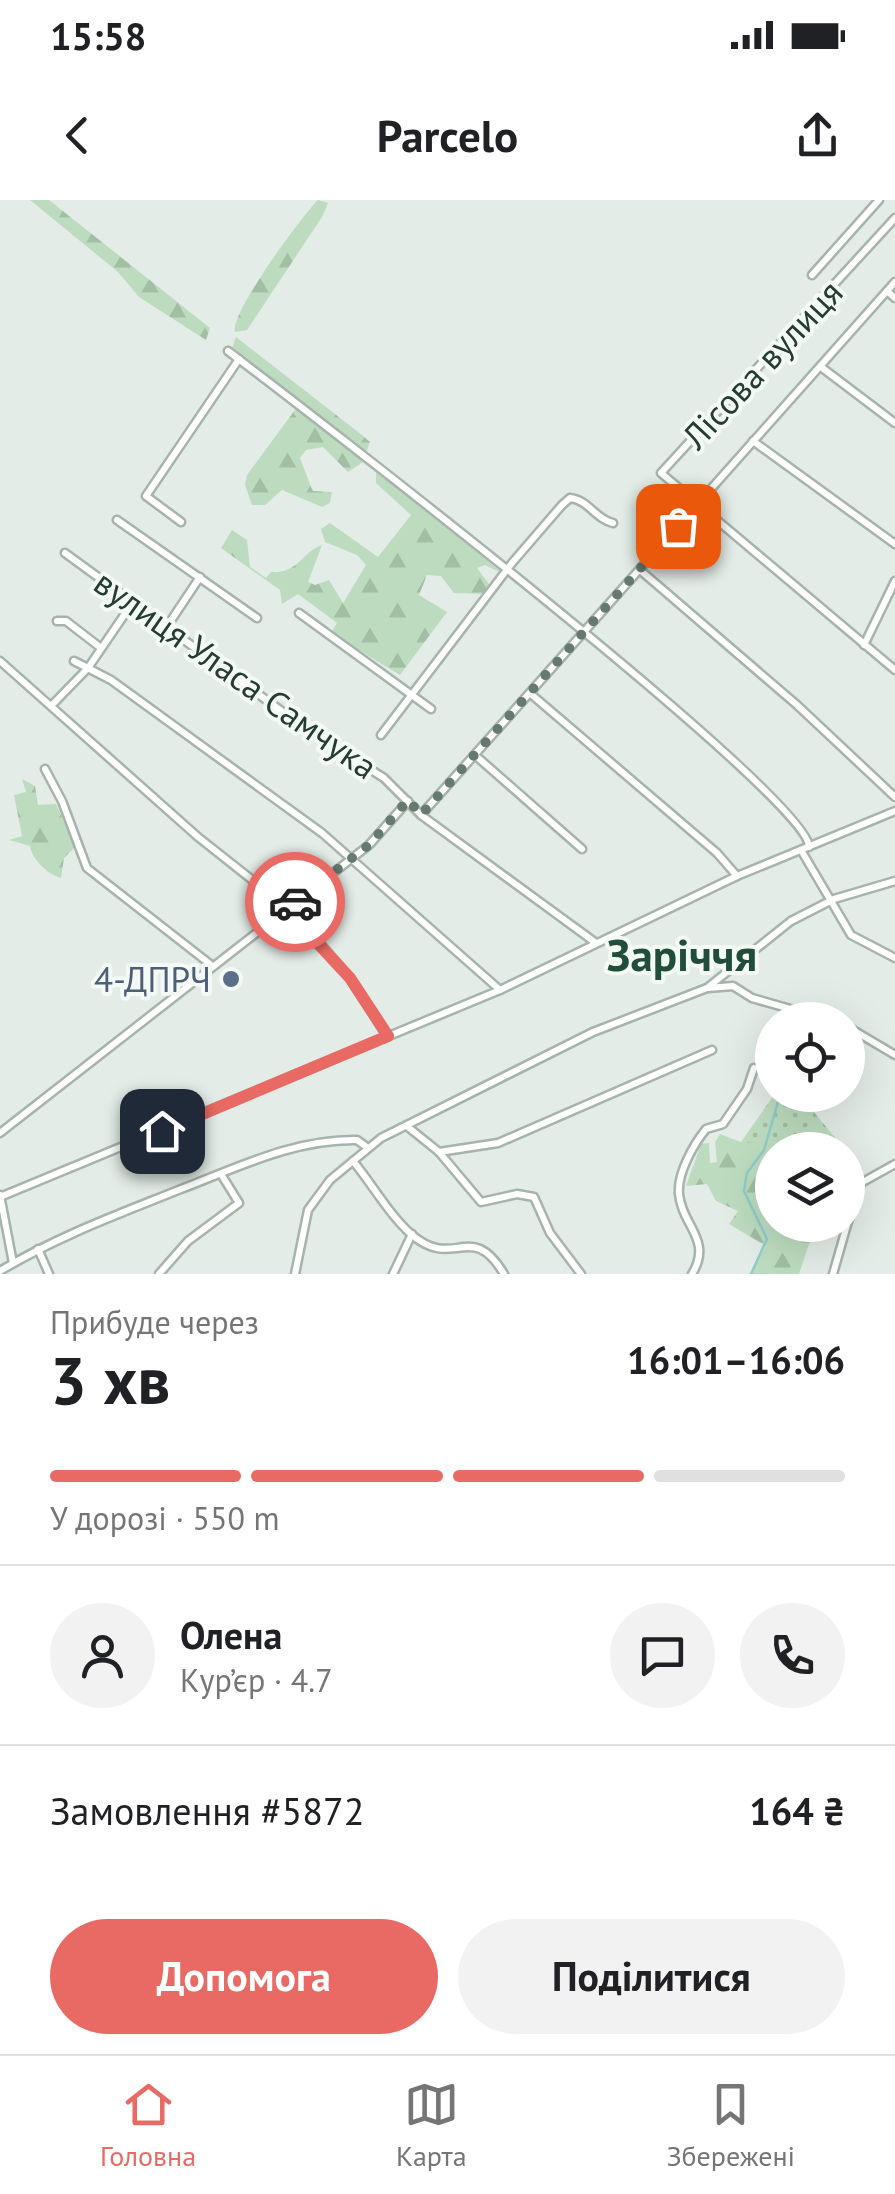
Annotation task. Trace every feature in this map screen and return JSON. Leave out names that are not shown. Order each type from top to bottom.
[{"type":"street","points":[[812,275],[879,200]]},
{"type":"street","name":"Лісова вулиця","points":[[698,504],[662,473],[895,218]]},
{"type":"street","points":[[421,815],[532,695],[895,282]]},
{"type":"street","points":[[888,291],[895,298]]},
{"type":"street","points":[[228,351],[586,632],[768,796],[807,834],[805,848],[851,935],[895,958]]},
{"type":"street","points":[[182,522],[146,496],[239,359]]},
{"type":"street","points":[[821,367],[895,423]]},
{"type":"street","points":[[754,441],[895,544]]},
{"type":"street","points":[[381,736],[546,520],[570,498],[613,523]]},
{"type":"street","points":[[698,504],[895,670]]},
{"type":"street","points":[[117,520],[257,618]]},
{"type":"street","name":"вулиця Уласа Самчука","points":[[66,553],[302,726],[384,778],[421,815],[596,943]]},
{"type":"street","points":[[640,570],[895,797]]},
{"type":"street","points":[[168,625],[200,576]]},
{"type":"street","points":[[864,644],[895,581]]},
{"type":"street","points":[[52,705],[88,668],[133,602]]},
{"type":"street","points":[[299,613],[432,709]]},
{"type":"street","points":[[58,621],[66,621],[102,648]]},
{"type":"street","points":[[0,661],[198,837],[286,909],[341,966],[388,1036]]},
{"type":"street","points":[[74,661],[322,833],[500,990]]},
{"type":"street","points":[[532,695],[717,853],[737,876]]},
{"type":"street","points":[[476,756],[582,849]]},
{"type":"street","points":[[45,769],[62,801],[87,868],[210,964]]},
{"type":"street","points":[[0,1132],[210,964],[369,845],[408,800]]},
{"type":"street","points":[[13,1263],[0,1196],[500,990],[737,876],[895,811]]},
{"type":"street","points":[[707,988],[770,934],[834,899],[895,881]]},
{"type":"street","points":[[295,1274],[303,1220],[330,1180],[368,1148],[593,1032],[707,988],[733,986],[766,1002]]},
{"type":"street","points":[[865,1037],[895,1055]]},
{"type":"street","points":[[439,1152],[498,1143],[712,1050]]},
{"type":"street","points":[[692,1274],[702,1255],[701,1242],[679,1194],[687,1162],[706,1128],[723,1124],[747,1089],[754,1068]]},
{"type":"street","points":[[408,1127],[439,1152],[482,1202],[518,1194],[534,1197],[550,1233],[581,1274]]},
{"type":"street","points":[[0,1271],[38,1249],[220,1174],[319,1140],[357,1140],[368,1148]]},
{"type":"street","points":[[353,1161],[412,1234],[450,1250],[480,1246],[487,1249],[504,1274]]},
{"type":"street","points":[[865,1181],[895,1164]]},
{"type":"street","points":[[159,1274],[188,1241],[239,1202],[220,1174]]},
{"type":"street","points":[[393,1274],[412,1234]]},
{"type":"street","points":[[833,1274],[842,1242]]},
{"type":"street","points":[[38,1249],[50,1274]]},
{"type":"green space","points":[[30,200],[49,200],[210,328],[206,340],[139,297],[118,272]]},
{"type":"green space","points":[[318,200],[328,203],[322,217],[247,330],[235,332],[236,322],[255,286]]},
{"type":"green space","points":[[236,337],[370,442],[366,453],[232,348]]},
{"type":"green space","points":[[297,407],[366,460],[348,472],[323,447],[306,450],[300,458],[311,487],[313,491],[332,492],[330,503],[322,507],[282,490],[265,505],[252,505],[245,485],[247,475]]},
{"type":"green space","points":[[376,473],[396,483],[503,574],[485,565],[477,568],[489,584],[486,594],[454,593],[441,576],[427,575],[419,595],[447,612],[400,675],[331,633],[337,623],[298,594],[282,604],[280,590],[221,548],[232,530],[247,540],[250,567],[266,578],[271,572],[288,570],[322,545],[308,582],[315,585],[329,580],[343,603],[366,565],[357,555],[325,542],[321,529],[330,523],[378,557],[411,515],[376,483]]},
{"type":"green space","points":[[22,779],[35,786],[38,805],[56,804],[75,847],[64,858],[61,878],[41,865],[30,846],[9,840],[22,836],[14,795],[26,792]]},
{"type":"green space","points":[[762,1112],[814,1112],[830,1132],[755,1132],[755,1142],[741,1142]]},
{"type":"green space","points":[[720,1134],[755,1142],[755,1239],[729,1224],[738,1211],[716,1201],[707,1184],[686,1186],[701,1144],[709,1143],[710,1163],[717,1162],[715,1142]]},
{"type":"green space","points":[[759,1242],[810,1242],[799,1274],[750,1274],[766,1246]]},
{"type":"waterway","points":[[751,1274],[767,1239],[744,1191],[747,1173],[764,1150],[775,1112]]},
{"type":"way so far","points":[[295,902],[369,845],[408,800],[421,815],[532,695],[678,526]]},
{"type":"place","name":"4-ДПРЧ","points":[[231,979]]},
{"type":"district","name":"Заріччя","points":[[682,954]]},
{"type":"route","points":[[162,1131],[388,1036],[331,954],[286,909],[295,902]]}]
